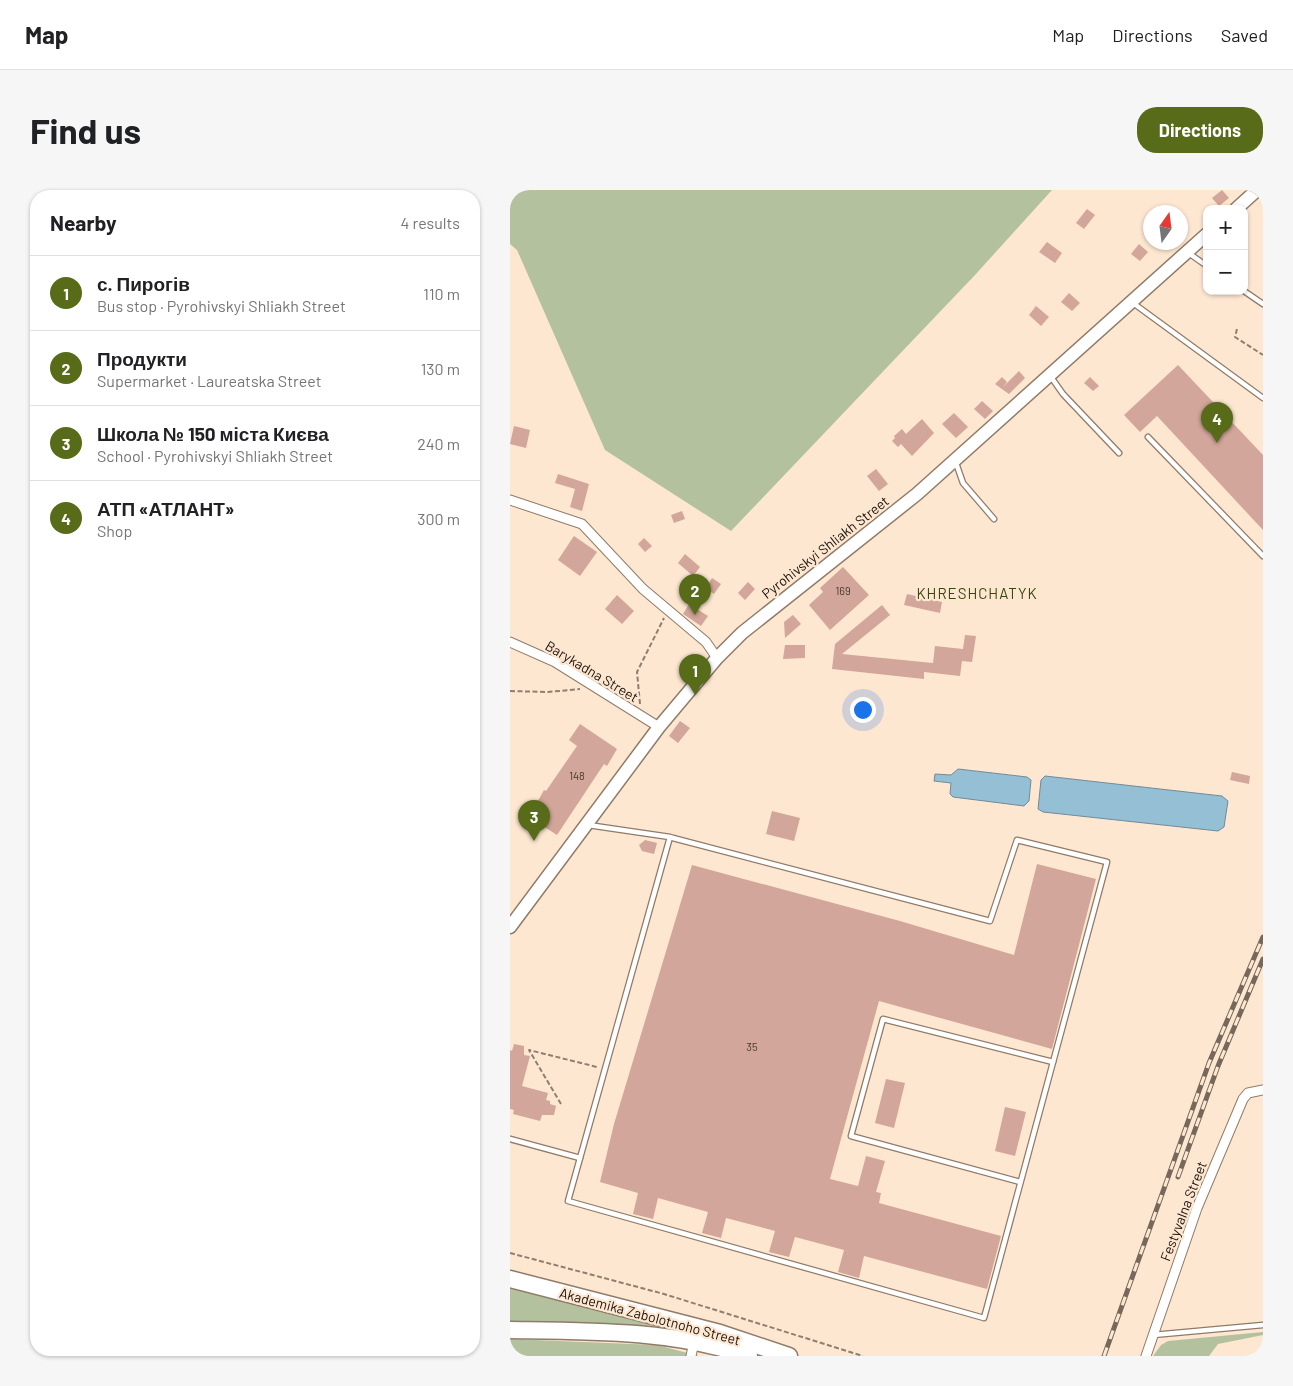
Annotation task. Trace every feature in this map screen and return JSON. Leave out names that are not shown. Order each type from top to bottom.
[{"type":"highway","name":"Akademika Zabolotnoho Street","points":[[510,1279],[720,1333],[789,1356]]},
{"type":"highway","name":"Akademika Zabolotnoho Street","points":[[510,1330],[619,1332],[662,1336],[692,1349],[749,1356]]},
{"type":"street","points":[[1240,205],[1257,190]]},
{"type":"street","name":"Pyrohivskyi Shliakh Street","points":[[510,928],[659,727],[717,658],[742,632],[917,494],[1203,237]]},
{"type":"street","points":[[510,500],[582,524],[643,589],[706,642],[717,658]]},
{"type":"street","name":"Barykadna Street","points":[[510,642],[555,662],[659,727]]},
{"type":"street","name":"Festyvalna Street","points":[[1146,1356],[1197,1208],[1243,1099],[1248,1093],[1263,1090]]},
{"type":"lane","points":[[1186,252],[1203,263]]},
{"type":"lane","points":[[1248,294],[1263,304]]},
{"type":"lane","points":[[1131,302],[1263,398]]},
{"type":"lane","points":[[1050,376],[1063,394],[1119,453]]},
{"type":"lane","points":[[1148,437],[1263,556]]},
{"type":"lane","points":[[955,460],[964,483],[994,519]]},
{"type":"lane","points":[[586,825],[670,837],[990,921],[1017,840],[1107,862],[984,1318],[568,1201],[670,837]]},
{"type":"lane","points":[[1020,1182],[851,1136],[884,1019],[1053,1062]]},
{"type":"lane","points":[[510,1140],[580,1158]]},
{"type":"lane","points":[[1153,1335],[1263,1325]]},
{"type":"path","points":[[1237,329],[1235,337],[1263,355]]},
{"type":"path","points":[[642,717],[636,680],[638,672],[668,610]]},
{"type":"path","points":[[510,691],[548,692],[595,688]]},
{"type":"path","points":[[561,1104],[529,1050],[605,1069]]},
{"type":"path","points":[[510,1254],[664,1294],[863,1356]]},
{"type":"green space","points":[[510,190],[1052,190],[975,275],[731,531],[605,450],[517,250],[510,244]]},
{"type":"green space","points":[[510,1286],[654,1324],[653,1326],[596,1323],[510,1324]]},
{"type":"green space","points":[[1263,1332],[1263,1335],[1218,1344],[1209,1356],[1153,1356],[1161,1345],[1168,1341]]},
{"type":"green space","points":[[510,1339],[657,1345],[699,1356],[510,1356]]},
{"type":"water","points":[[958,769],[1027,777],[1031,780],[1029,801],[1024,806],[953,797],[950,794],[951,783],[934,781],[935,774],[951,775]]},
{"type":"water","points":[[1045,776],[1222,796],[1228,801],[1224,827],[1218,831],[1043,812],[1038,809],[1041,780]]},
{"type":"building","points":[[1222,190],[1229,198],[1218,205],[1212,198]]},
{"type":"building","points":[[1087,209],[1095,215],[1084,229],[1076,223]]},
{"type":"building","points":[[1047,242],[1062,253],[1055,263],[1039,252]]},
{"type":"building","points":[[1139,244],[1143,250],[1148,252],[1140,261],[1131,254]]},
{"type":"building","points":[[1069,293],[1080,303],[1072,311],[1061,302]]},
{"type":"building","points":[[1036,306],[1049,317],[1041,326],[1029,315]]},
{"type":"building","points":[[1178,365],[1263,455],[1263,530],[1157,416],[1140,432],[1124,415]]},
{"type":"building","points":[[1019,371],[1025,378],[1009,394],[995,384],[1002,377],[1007,382],[1003,387]]},
{"type":"building","points":[[1090,377],[1099,386],[1093,391],[1084,383]]},
{"type":"building","points":[[982,401],[993,411],[985,419],[974,409]]},
{"type":"building","points":[[954,413],[968,427],[956,438],[942,424]]},
{"type":"building","points":[[922,419],[934,433],[912,456],[901,444],[898,447],[892,441],[895,438],[894,436],[902,429],[906,434]]},
{"type":"building","points":[[514,426],[530,430],[526,448],[510,444]]},
{"type":"building","points":[[876,469],[888,484],[879,491],[867,476]]},
{"type":"building","points":[[558,474],[589,484],[582,511],[570,507],[575,489],[555,483]]},
{"type":"building","points":[[682,511],[685,519],[674,523],[671,515]]},
{"type":"building","points":[[574,536],[597,552],[580,576],[558,560]]},
{"type":"building","points":[[644,538],[652,546],[645,552],[638,544]]},
{"type":"building","points":[[685,554],[700,567],[693,576],[678,563]]},
{"type":"building","points":[[843,567],[869,595],[830,630],[809,605],[823,592],[820,588]]},
{"type":"building","points":[[712,578],[721,584],[714,594],[706,588]]},
{"type":"building","points":[[748,582],[755,589],[745,600],[738,593]]},
{"type":"building","points":[[907,594],[942,602],[940,613],[904,605]]},
{"type":"building","points":[[617,595],[634,611],[622,624],[605,609]]},
{"type":"building","points":[[689,604],[708,616],[701,626],[683,614]]},
{"type":"building","points":[[882,605],[890,615],[842,654],[933,663],[935,646],[963,649],[965,635],[976,636],[972,662],[962,661],[960,676],[924,672],[924,679],[832,669],[835,644]]},
{"type":"building","points":[[793,615],[801,624],[785,638],[784,622]]},
{"type":"building","points":[[785,645],[805,645],[805,658],[783,659]]},
{"type":"building","points":[[680,721],[690,728],[678,743],[669,736]]},
{"type":"building","points":[[580,724],[617,749],[607,766],[604,764],[557,835],[529,817],[544,790],[546,791],[577,746],[569,740]]},
{"type":"building","points":[[1232,772],[1250,776],[1249,784],[1230,780]]},
{"type":"building","points":[[772,811],[800,818],[794,841],[766,834]]},
{"type":"building","points":[[645,840],[657,843],[654,854],[642,851],[639,845]]},
{"type":"building","points":[[1037,864],[1096,879],[1052,1049],[879,1001],[830,1179],[858,1186],[866,1156],[885,1161],[876,1192],[881,1193],[879,1203],[1001,1236],[987,1289],[864,1256],[859,1278],[838,1272],[844,1250],[795,1237],[789,1257],[769,1252],[775,1231],[726,1218],[721,1238],[702,1233],[708,1212],[658,1198],[653,1219],[633,1214],[638,1193],[600,1182],[614,1124],[692,865],[900,921],[1014,955]]},
{"type":"building","points":[[514,1044],[524,1046],[524,1055],[530,1056],[522,1086],[548,1093],[546,1100],[556,1106],[554,1115],[542,1115],[540,1121],[513,1114],[514,1110],[510,1109],[510,1050],[512,1051]]},
{"type":"building","points":[[886,1079],[905,1083],[894,1128],[875,1123]]},
{"type":"building","points":[[1005,1107],[1026,1112],[1015,1156],[995,1151]]},
{"type":"railway","points":[[1104,1356],[1209,1063],[1263,937]]},
{"type":"railway","points":[[1178,1177],[1218,1066],[1263,959]]},
{"type":"place","name":"АТП «АТЛАНТ»","points":[[1217,443]]},
{"type":"place","name":"Продукти","points":[[695,615]]},
{"type":"place","name":"с. Пирогів","points":[[695,695]]},
{"type":"place","name":"Школа № 150 міста Києва","points":[[534,841]]},
{"type":"district","name":"KHRESHCHATYK","points":[[977,593]]}]
